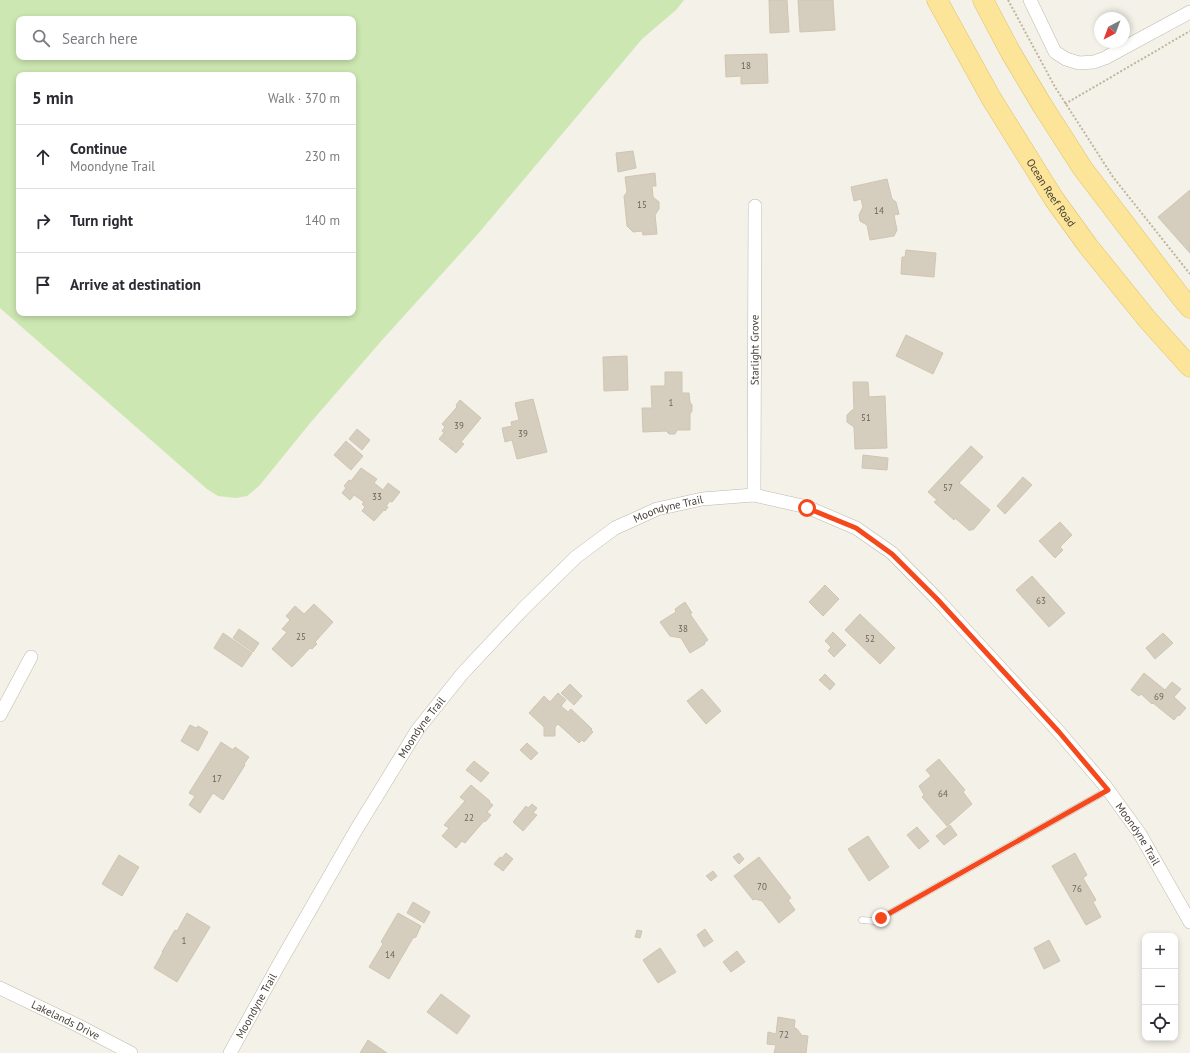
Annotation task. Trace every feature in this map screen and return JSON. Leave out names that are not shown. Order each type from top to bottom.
[{"type":"main road","name":"Ocean Reef Road","points":[[937,0],[991,98],[1054,199],[1088,246],[1147,319],[1190,367]]},
{"type":"main road","points":[[983,0],[1011,53],[1083,169],[1190,308]]},
{"type":"street","points":[[1030,0],[1055,52],[1066,59],[1079,63],[1094,62],[1105,58],[1190,12]]},
{"type":"street","name":"Starlight Grove","points":[[754,495],[755,206]]},
{"type":"street","name":"Moondyne Trail","points":[[230,1053],[356,830],[418,729],[462,674],[518,614],[576,557],[615,528],[657,509],[702,499],[754,495],[807,508],[856,528],[892,554],[958,622],[1059,732],[1108,790],[1140,834],[1190,922]]},
{"type":"street","points":[[0,715],[31,657]]},
{"type":"street","name":"Lakelands Drive","points":[[0,988],[131,1053]]},
{"type":"lane","points":[[862,920],[874,921],[881,918],[1108,790]]},
{"type":"path","points":[[1008,0],[1041,59],[1055,88],[1113,177],[1190,274]]},
{"type":"path","points":[[1065,104],[1190,31]]},
{"type":"green space","points":[[0,0],[684,0],[676,10],[642,39],[477,235],[383,339],[311,422],[259,486],[247,496],[236,498],[218,496],[207,489],[0,308]]},
{"type":"building","points":[[769,0],[787,0],[789,32],[770,33]]},
{"type":"building","points":[[798,0],[833,0],[835,30],[800,32]]},
{"type":"building","points":[[767,54],[768,83],[741,84],[741,76],[726,77],[725,55]]},
{"type":"building","points":[[633,151],[636,168],[618,172],[616,153]]},
{"type":"building","points":[[655,173],[656,186],[652,186],[653,197],[659,202],[659,209],[655,215],[657,234],[643,235],[642,231],[633,232],[627,226],[624,196],[627,192],[625,177]]},
{"type":"building","points":[[887,179],[892,199],[896,202],[899,214],[894,215],[897,230],[894,236],[870,240],[867,225],[860,221],[859,215],[863,207],[861,199],[854,201],[851,187]]},
{"type":"building","points":[[1190,190],[1190,253],[1158,217]]},
{"type":"building","points":[[906,250],[936,253],[934,277],[901,274],[902,257],[905,257]]},
{"type":"building","points":[[906,335],[943,353],[933,374],[896,356]]},
{"type":"building","points":[[627,356],[628,390],[604,391],[603,357]]},
{"type":"building","points":[[665,372],[682,372],[682,393],[689,393],[690,402],[692,405],[692,411],[690,414],[690,430],[677,430],[675,434],[669,434],[666,431],[643,432],[642,408],[652,408],[651,386],[665,386]]},
{"type":"building","points":[[853,382],[868,382],[869,397],[885,396],[887,448],[855,449],[854,427],[847,422],[847,415],[854,410]]},
{"type":"building","points":[[533,399],[547,452],[517,459],[512,440],[505,442],[502,428],[512,426],[511,422],[519,420],[515,403]]},
{"type":"building","points":[[460,400],[481,418],[461,442],[464,444],[456,453],[439,439],[444,433],[442,431],[445,427],[442,424],[457,407],[456,405]]},
{"type":"building","points":[[357,429],[370,440],[362,450],[349,439]]},
{"type":"building","points":[[346,441],[363,456],[351,470],[334,455]]},
{"type":"building","points":[[971,446],[983,457],[959,483],[990,510],[973,530],[971,529],[970,531],[955,518],[954,520],[934,502],[937,500],[928,492]]},
{"type":"building","points":[[863,455],[888,458],[887,470],[862,468]]},
{"type":"building","points":[[361,468],[377,479],[374,483],[383,490],[388,483],[400,492],[392,502],[390,501],[386,506],[388,507],[385,511],[384,510],[374,521],[362,511],[365,507],[362,504],[364,502],[354,495],[350,500],[342,493],[346,488],[344,486],[349,480],[351,481]]},
{"type":"building","points":[[1023,477],[1032,485],[1005,514],[997,506]]},
{"type":"building","points":[[1060,522],[1072,535],[1060,547],[1063,550],[1055,558],[1039,541]]},
{"type":"building","points":[[1032,576],[1065,613],[1049,627],[1016,590]]},
{"type":"building","points":[[825,585],[839,599],[823,616],[809,602]]},
{"type":"building","points":[[685,602],[692,613],[690,614],[708,640],[704,643],[705,644],[690,653],[681,638],[670,636],[660,622],[676,612],[675,609]]},
{"type":"building","points":[[314,604],[333,622],[315,642],[317,644],[312,649],[310,648],[292,667],[272,649],[287,632],[282,629],[290,620],[286,616],[295,606],[304,614]]},
{"type":"building","points":[[860,614],[895,648],[880,664],[845,630]]},
{"type":"building","points":[[239,629],[259,643],[253,652],[233,638]]},
{"type":"building","points":[[833,632],[846,645],[834,657],[828,651],[831,647],[825,641]]},
{"type":"building","points":[[223,633],[252,653],[242,667],[214,648]]},
{"type":"building","points":[[1163,633],[1173,643],[1155,659],[1146,648]]},
{"type":"building","points":[[1144,673],[1165,690],[1172,682],[1181,689],[1174,697],[1186,708],[1174,720],[1141,694],[1139,696],[1131,690]]},
{"type":"building","points":[[825,674],[835,684],[830,690],[819,680]]},
{"type":"building","points":[[570,684],[582,696],[574,705],[561,693]]},
{"type":"building","points":[[702,689],[721,711],[706,724],[687,701]]},
{"type":"building","points":[[558,693],[566,700],[561,706],[568,712],[571,709],[592,729],[591,730],[593,732],[584,742],[582,740],[579,743],[558,724],[555,727],[555,736],[544,736],[544,727],[529,713],[544,696],[550,702]]},
{"type":"building","points":[[190,725],[196,728],[198,726],[208,732],[198,751],[181,741]]},
{"type":"building","points":[[221,742],[233,750],[235,747],[249,757],[223,800],[213,793],[200,813],[189,805],[195,796],[189,793]]},
{"type":"building","points":[[527,743],[538,753],[531,760],[520,750]]},
{"type":"building","points":[[939,759],[965,790],[963,792],[972,804],[947,826],[922,797],[924,795],[919,786],[931,776],[926,770]]},
{"type":"building","points":[[474,761],[489,773],[481,782],[466,770]]},
{"type":"building","points":[[471,785],[493,805],[487,812],[491,815],[465,843],[462,841],[456,848],[442,836],[449,828],[444,825],[465,801],[460,797]]},
{"type":"building","points":[[532,804],[537,808],[533,813],[537,815],[523,831],[513,822],[526,806],[528,808]]},
{"type":"building","points":[[950,825],[957,835],[944,845],[936,836]]},
{"type":"building","points":[[917,827],[929,841],[919,849],[907,835]]},
{"type":"building","points":[[868,836],[889,867],[869,881],[848,849]]},
{"type":"building","points":[[506,853],[513,859],[503,871],[494,864]]},
{"type":"building","points":[[739,853],[744,859],[739,864],[733,857]]},
{"type":"building","points":[[1075,853],[1087,875],[1083,878],[1096,900],[1093,902],[1101,917],[1086,925],[1052,866]]},
{"type":"building","points":[[119,855],[139,867],[122,896],[102,884]]},
{"type":"building","points":[[759,857],[791,898],[788,900],[795,910],[779,923],[762,901],[755,899],[753,900],[734,876]]},
{"type":"building","points":[[713,871],[717,876],[711,881],[706,876]]},
{"type":"building","points":[[413,902],[430,912],[424,923],[407,913]]},
{"type":"building","points":[[187,913],[210,927],[177,982],[154,968],[175,930],[177,931]]},
{"type":"building","points":[[398,913],[421,926],[416,937],[413,938],[389,979],[369,967],[383,944],[381,942]]},
{"type":"building","points":[[705,929],[713,941],[704,947],[697,935]]},
{"type":"building","points":[[637,930],[642,931],[640,938],[635,937]]},
{"type":"building","points":[[1049,940],[1060,961],[1044,969],[1034,948]]},
{"type":"building","points":[[660,948],[676,972],[658,983],[643,960]]},
{"type":"building","points":[[737,951],[745,962],[731,972],[723,962]]},
{"type":"building","points":[[441,994],[470,1016],[457,1034],[427,1012]]},
{"type":"building","points":[[778,1017],[795,1020],[794,1029],[796,1028],[801,1034],[800,1035],[808,1036],[806,1053],[774,1053],[776,1045],[767,1044],[768,1032],[776,1034]]},
{"type":"building","points":[[368,1040],[387,1053],[360,1053]]},
{"type":"route","points":[[807,508],[856,528],[892,554],[937,599],[1059,732],[1108,790],[881,918]]}]
